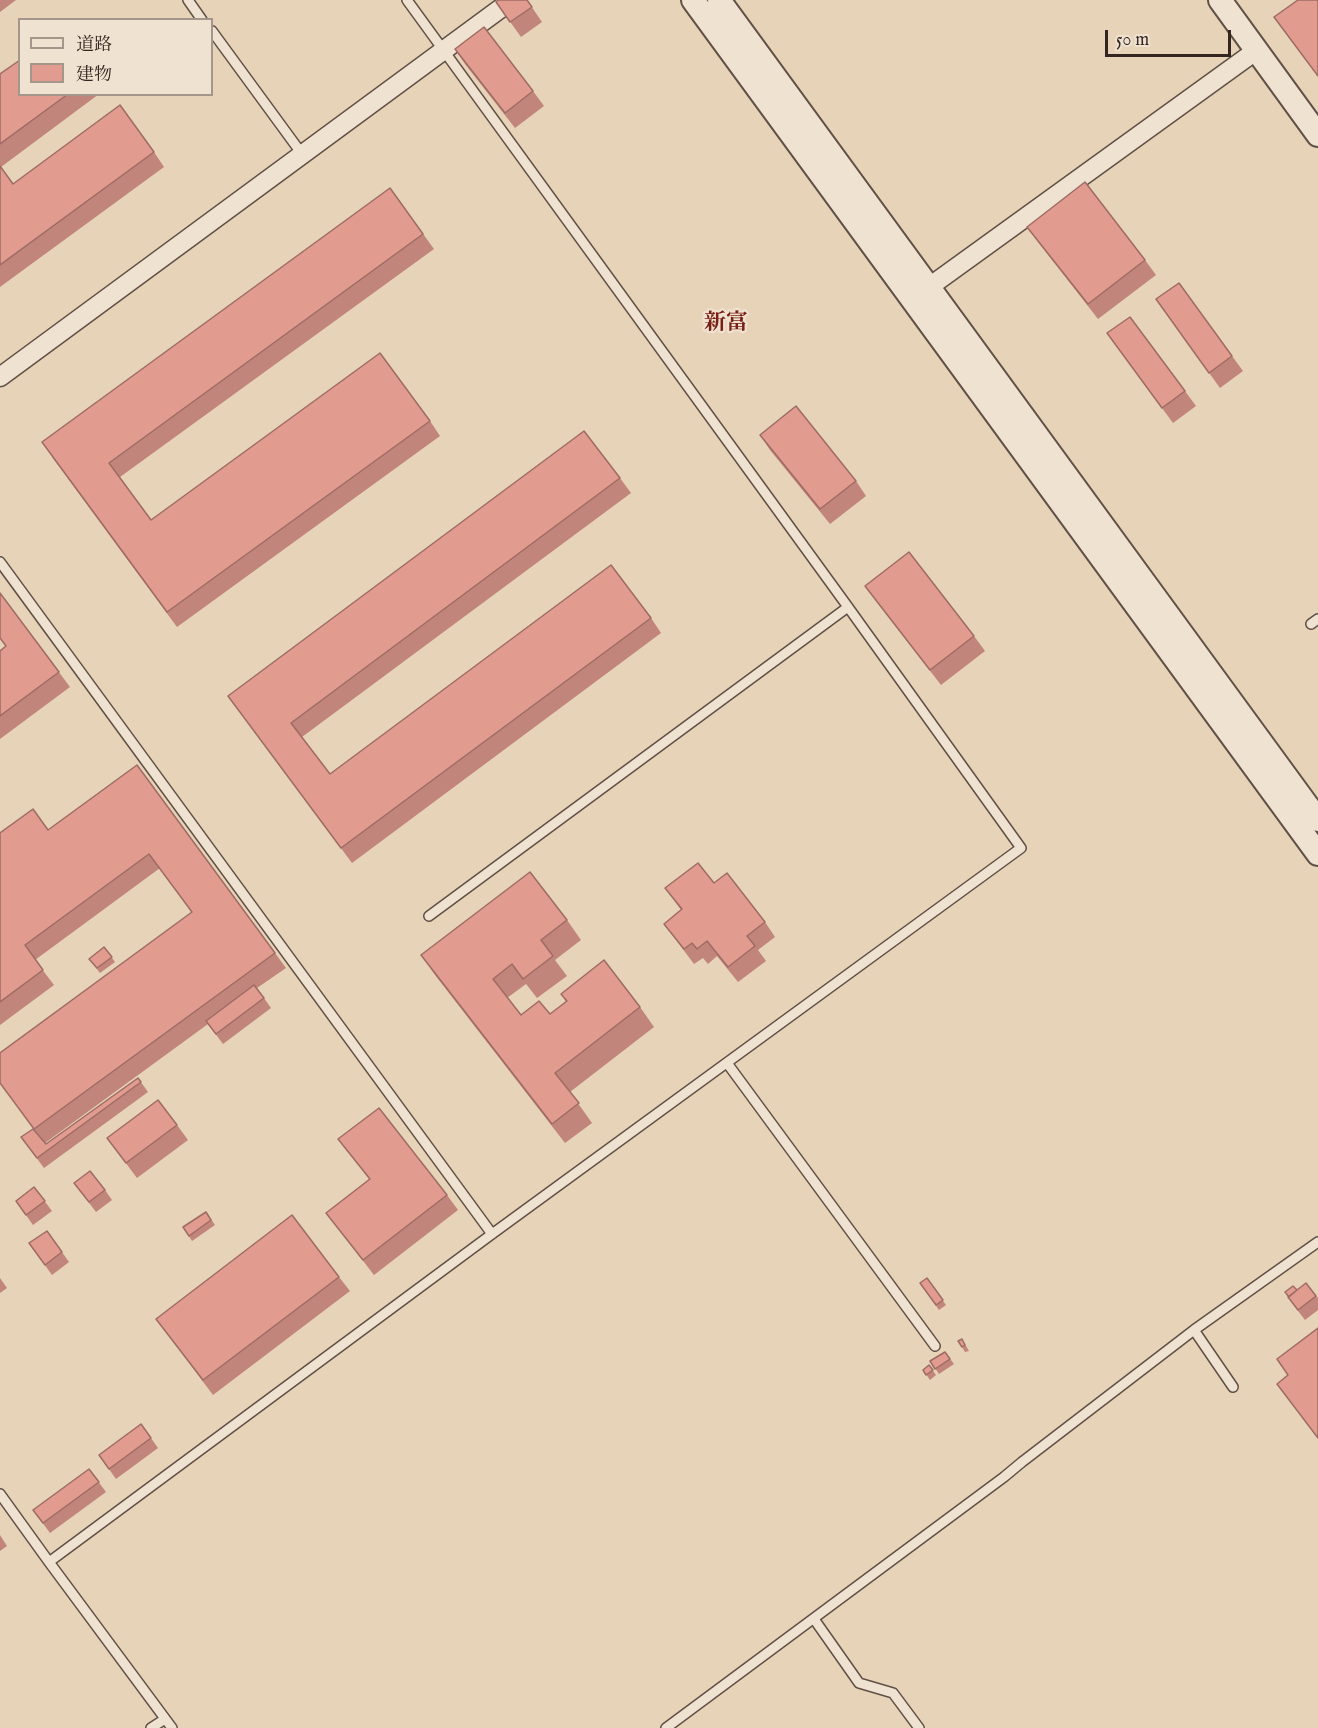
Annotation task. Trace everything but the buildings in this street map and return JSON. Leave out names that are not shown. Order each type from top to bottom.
[{"type":"street","points":[[0,377],[512,0]]},
{"type":"street","points":[[693,0],[920,293],[1318,820]]},
{"type":"street","points":[[719,0],[920,293],[1318,854]]},
{"type":"street","points":[[1220,0],[1318,135]]},
{"type":"street","points":[[920,293],[1257,50]]},
{"type":"lane","points":[[188,0],[201,18]]},
{"type":"lane","points":[[49,1562],[492,1234],[1021,848],[407,0]]},
{"type":"lane","points":[[213,32],[302,154]]},
{"type":"lane","points":[[0,562],[492,1234]]},
{"type":"lane","points":[[429,916],[848,607]]},
{"type":"lane","points":[[727,1063],[935,1346]]},
{"type":"lane","points":[[666,1728],[1004,1477],[1194,1330],[1318,1242]]},
{"type":"lane","points":[[1194,1330],[1233,1387]]},
{"type":"lane","points":[[0,1494],[172,1728]]},
{"type":"lane","points":[[813,1619],[859,1683],[893,1693],[919,1728]]},
{"type":"lane","points":[[151,1728],[165,1719]]},
{"type":"district","name":"新富","points":[[726,324]]}]
